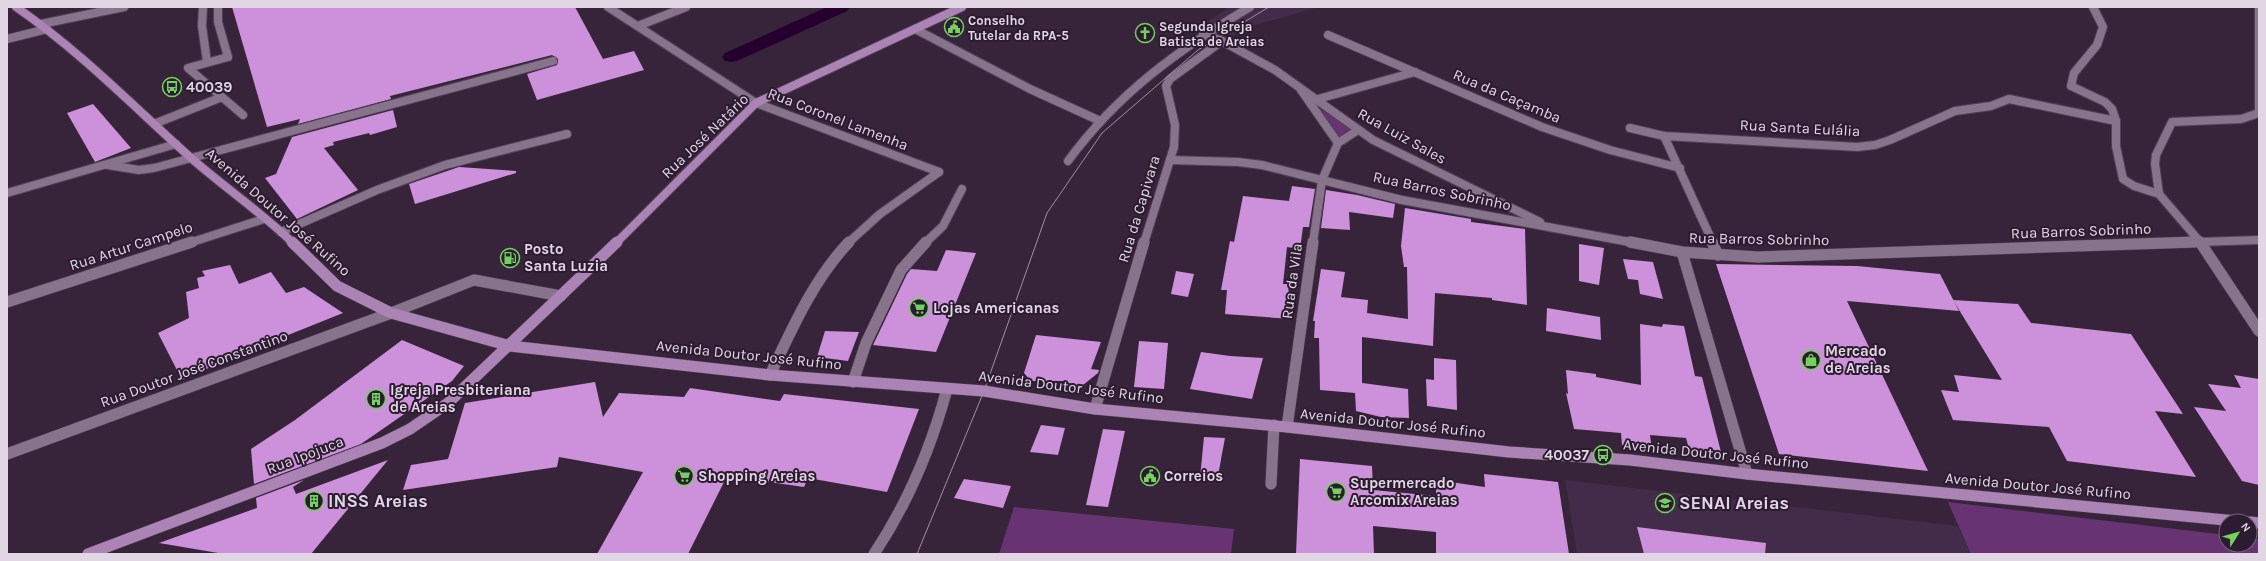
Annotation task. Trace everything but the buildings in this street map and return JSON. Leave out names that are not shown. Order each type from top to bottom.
[{"type":"main road","name":"Avenida Doutor José Rufino","points":[[16,7],[44,26],[101,74],[191,158],[281,232],[337,286],[391,313],[510,346],[770,375],[984,392],[1095,409],[1287,427],[1509,452],[1630,460],[1747,474],[2218,519]]},
{"type":"main road","name":"Rua José Natário","points":[[510,346],[756,103],[962,7]]},
{"type":"main road","name":"Rua Ipojuca","points":[[95,553],[382,443],[410,429],[438,411],[510,346]]},
{"type":"street","points":[[7,38],[44,26],[124,7]]},
{"type":"street","points":[[203,7],[202,26],[228,57],[188,68],[243,115]]},
{"type":"street","points":[[207,62],[218,22],[218,7]]},
{"type":"street","name":"Rua Coronel Lamenha","points":[[608,7],[756,103],[939,172],[893,204],[850,241],[830,264],[815,287],[770,375]]},
{"type":"street","points":[[638,26],[686,7]]},
{"type":"street","points":[[1068,160],[1098,120],[1165,61],[1204,34],[1250,7]]},
{"type":"street","points":[[2093,7],[2103,27],[2101,35],[2097,45],[2075,69],[2070,86],[2109,105],[2116,121],[2116,146],[2123,179],[2134,186],[2160,194]]},
{"type":"street","points":[[2259,7],[2259,112],[2241,119],[2172,122],[2156,155],[2155,164],[2160,194],[2200,242],[2259,331]]},
{"type":"street","points":[[202,26],[218,22]]},
{"type":"street","points":[[915,29],[1030,89],[1098,120]]},
{"type":"street","name":"Rua Luiz Sales","points":[[1204,34],[1222,41],[1275,70],[1318,99],[1358,130],[1452,179],[1553,228]]},
{"type":"street","name":"Rua da Caçamba","points":[[1328,35],[1542,127],[1580,141],[1680,168]]},
{"type":"street","name":"Rua da Capivara","points":[[1095,409],[1176,136],[1166,86],[1170,79],[1222,41]]},
{"type":"street","points":[[108,165],[138,170],[154,168],[553,60]]},
{"type":"street","points":[[1318,99],[1415,72]]},
{"type":"street","points":[[1298,85],[1338,142],[1358,130]]},
{"type":"street","points":[[154,124],[222,97]]},
{"type":"street","name":"Rua Santa Eulália","points":[[1630,128],[1664,136],[1857,147],[1890,140],[1955,111],[1991,106],[2009,99],[2116,121]]},
{"type":"street","points":[[281,232],[377,190],[445,164],[567,134]]},
{"type":"street","points":[[1664,136],[1680,168],[1718,255]]},
{"type":"street","name":"Rua da Vila","points":[[1287,427],[1322,180],[1338,142]]},
{"type":"street","points":[[7,193],[108,165],[176,144]]},
{"type":"street","name":"Rua Barros Sobrinho","points":[[1170,160],[1238,162],[1262,165],[1402,200],[1682,252],[1718,255],[1758,257],[1862,255],[1986,249],[2259,240]]},
{"type":"street","points":[[854,382],[866,344],[901,270],[909,259],[943,226],[962,189]]},
{"type":"street","name":"Rua Artur Campelo","points":[[7,302],[264,219]]},
{"type":"street","points":[[1682,252],[1747,474]]},
{"type":"street","name":"Rua Doutor José Constantino","points":[[7,454],[391,313],[458,285],[474,280],[562,296]]},
{"type":"street","points":[[874,554],[915,482],[938,427],[947,389]]},
{"type":"street","points":[[1271,484],[1274,426]]},
{"type":"shaded area","points":[[1230,7],[1318,7],[1242,29],[1231,37],[1202,25]]},
{"type":"shaded area","points":[[1318,108],[1353,127],[1339,137]]},
{"type":"shaded area","name":"SENAI Areias","points":[[1565,480],[1958,526],[1971,554],[1577,554]]},
{"type":"shaded area","points":[[1948,502],[2218,534],[2218,553],[2258,553],[2258,539],[2259,554],[1971,554]]},
{"type":"shaded area","points":[[1014,507],[1234,529],[1231,554],[999,554]]},
{"type":"waterway","points":[[731,57],[841,7]]},
{"type":"tram line","points":[[917,554],[984,391],[1047,213],[1102,133],[1198,50],[1269,7]]},
{"type":"place","name":"Conselho Tutelar da RPA-5","points":[[954,27]]},
{"type":"place","name":"Segunda Igreja Batista de Areias","points":[[1145,33]]},
{"type":"place","name":"40039","points":[[172,87]]},
{"type":"place","name":"Posto Santa Luzia","points":[[510,258]]},
{"type":"place","name":"Lojas Americanas","points":[[919,308]]},
{"type":"place","name":"Mercado de Areias","points":[[1811,360]]},
{"type":"place","name":"Igreja Presbiteriana de Areias","points":[[376,399]]},
{"type":"place","name":"40037","points":[[1603,455]]},
{"type":"place","name":"Shopping Areias","points":[[684,476]]},
{"type":"place","name":"Correios","points":[[1150,476]]},
{"type":"place","name":"Supermercado Arcomix Areias","points":[[1336,492]]},
{"type":"place","name":"INSS Areias","points":[[314,501]]},
{"type":"place","name":"SENAI Areias","points":[[1665,503]]}]
